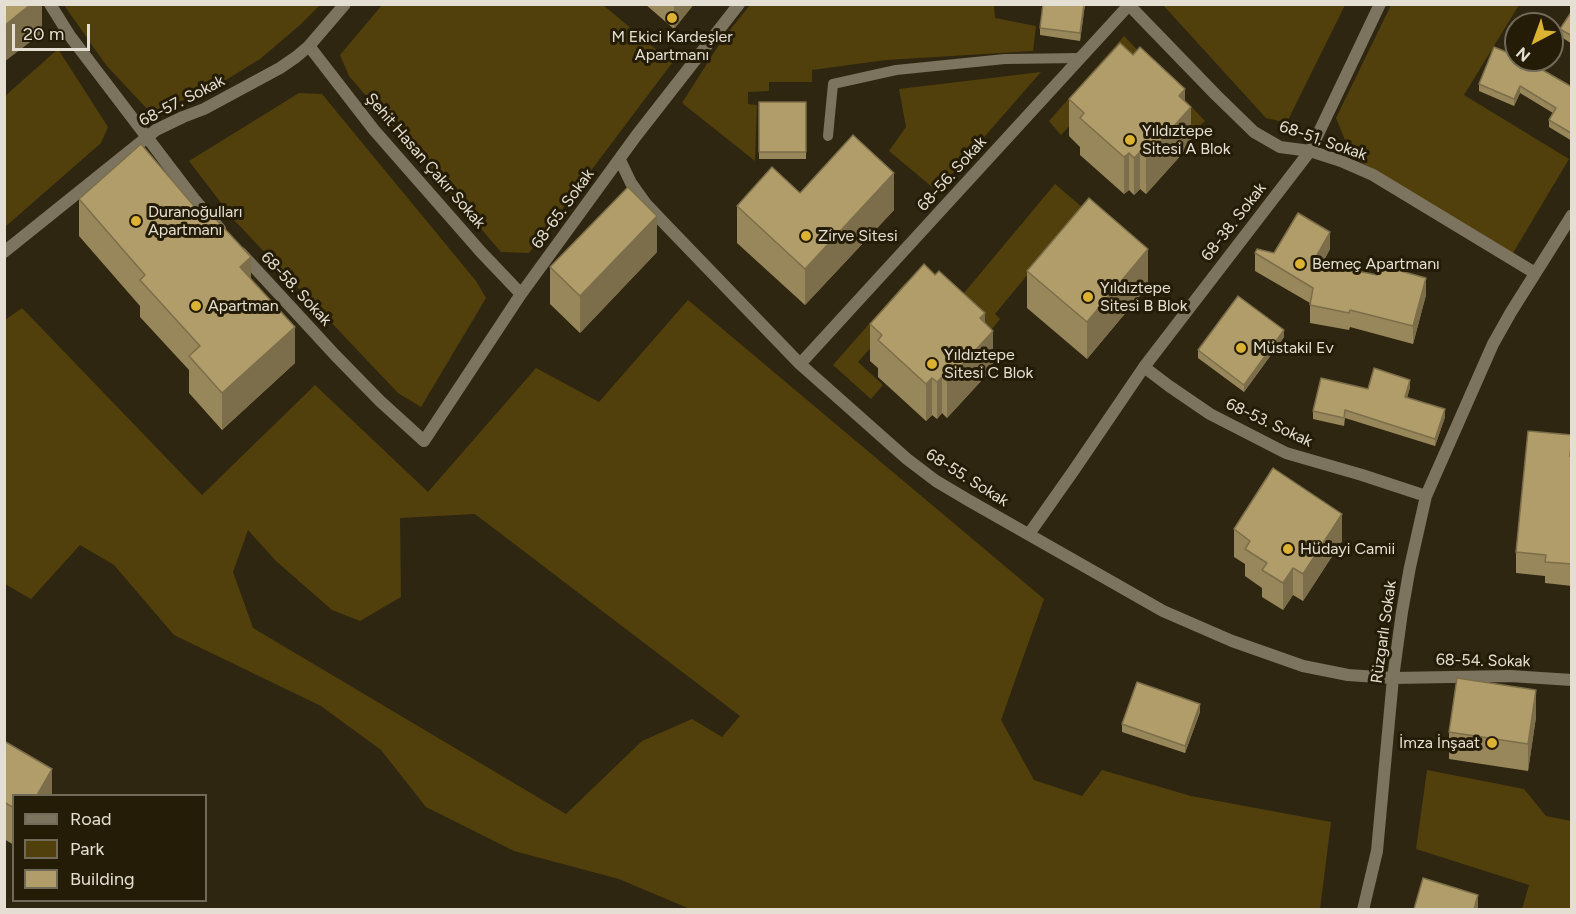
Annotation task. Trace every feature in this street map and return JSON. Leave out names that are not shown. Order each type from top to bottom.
[{"type":"street","name":"68-58. Sokak","points":[[50,4],[70,36],[194,199],[253,267],[335,355],[380,401],[424,441]]},
{"type":"street","name":"68-57. Sokak","points":[[4,252],[156,130],[204,109],[297,57],[345,4]]},
{"type":"street","name":"68-65. Sokak","points":[[424,441],[521,294],[636,136],[739,4]]},
{"type":"street","name":"68-38. Sokak","points":[[1029,534],[1144,367],[1310,151],[1380,4]]},
{"type":"street","name":"68-51. Sokak","points":[[1128,5],[1254,132],[1280,147],[1310,151],[1373,175],[1535,273]]},
{"type":"street","name":"68-56. Sokak","points":[[800,364],[1128,5]]},
{"type":"street","name":"Şehit Hasan Çakır Sokak","points":[[309,46],[374,130],[521,294]]},
{"type":"street","name":"68-55. Sokak","points":[[620,160],[631,183],[646,204],[800,364],[907,459],[936,481],[1163,610],[1232,641],[1303,666],[1348,675],[1393,678]]},
{"type":"street","name":"Rüzgarlı Sokak","points":[[1363,909],[1377,851],[1401,612],[1426,496],[1494,344],[1511,312],[1572,215]]},
{"type":"street","name":"68-53. Sokak","points":[[1144,367],[1210,414],[1287,453],[1426,496]]},
{"type":"street","name":"68-54. Sokak","points":[[1393,678],[1510,676],[1572,680]]},
{"type":"lane","points":[[828,136],[833,84],[896,70],[1005,59],[1080,58]]},
{"type":"green space","points":[[602,4],[672,63],[529,253],[501,252],[349,76],[340,55],[382,5]]},
{"type":"green space","points":[[64,5],[320,5],[260,59],[208,91],[150,112],[106,65]]},
{"type":"green space","points":[[750,5],[994,5],[995,18],[1036,26],[1033,51],[886,60],[812,70],[812,82],[769,82],[769,91],[748,92],[748,104],[757,105],[755,161],[682,103],[722,40]]},
{"type":"green space","points":[[1163,5],[1345,5],[1288,120],[1279,121],[1266,118]]},
{"type":"green space","points":[[1391,5],[1519,5],[1515,12],[1504,12],[1504,30],[1464,95],[1569,159],[1513,253],[1352,157],[1336,118]]},
{"type":"green space","points":[[1124,36],[1205,121],[1195,130],[1125,67],[1061,135],[1049,121]]},
{"type":"green space","points":[[58,49],[108,127],[101,143],[5,227],[5,96]]},
{"type":"green space","points":[[1041,72],[937,191],[889,151],[906,127],[899,89]]},
{"type":"green space","points":[[299,93],[322,94],[476,281],[486,298],[421,407],[398,393],[235,221],[189,161]]},
{"type":"green space","points":[[1055,184],[1083,208],[995,314],[1000,319],[988,334],[954,305]]},
{"type":"green space","points":[[905,283],[917,295],[858,362],[883,385],[871,399],[833,365]]},
{"type":"green space","points":[[688,300],[1044,599],[1001,720],[1034,780],[1082,796],[1102,770],[1191,796],[1331,822],[1320,909],[690,909],[619,879],[514,851],[426,807],[381,750],[321,706],[174,635],[114,565],[80,545],[31,599],[5,584],[5,320],[22,308],[202,495],[315,385],[428,492],[536,368],[599,402]],"holes":[[[475,514],[740,716],[722,737],[692,719],[642,741],[566,814],[253,628],[233,572],[248,530],[276,561],[332,610],[360,621],[401,597],[400,518]]]},
{"type":"green space","points":[[1427,770],[1524,789],[1546,816],[1571,821],[1571,909],[1522,909],[1529,885],[1416,849]]},
{"type":"building","points":[[4,4],[31,4],[4,26]]},
{"type":"building","points":[[1043,4],[1084,4],[1080,33],[1040,28]]},
{"type":"building","points":[[1572,11],[1572,36],[1564,31],[1564,23]]},
{"type":"building","points":[[1120,43],[1133,55],[1140,47],[1185,89],[1179,96],[1191,107],[1146,157],[1140,152],[1134,158],[1129,153],[1124,157],[1080,118],[1084,113],[1069,99]]},
{"type":"building","points":[[1494,47],[1504,51],[1504,72],[1546,72],[1572,87],[1571,133],[1549,120],[1556,108],[1520,86],[1514,99],[1479,84]]},
{"type":"building","points":[[759,102],[806,102],[806,152],[759,152]]},
{"type":"building","points":[[853,135],[894,173],[805,269],[737,206],[772,167],[800,193]]},
{"type":"building","points":[[141,144],[206,220],[212,215],[251,257],[240,267],[295,327],[222,393],[189,356],[200,346],[140,280],[145,275],[79,199]]},
{"type":"building","points":[[628,187],[657,216],[580,296],[550,267]]},
{"type":"building","points":[[1089,198],[1148,249],[1087,322],[1027,271]]},
{"type":"building","points":[[1298,213],[1330,232],[1313,262],[1377,275],[1379,265],[1426,278],[1413,326],[1350,310],[1349,313],[1310,305],[1313,288],[1255,253],[1257,249],[1274,253]]},
{"type":"building","points":[[924,264],[935,275],[939,271],[985,313],[980,318],[993,331],[947,381],[942,377],[937,382],[932,378],[926,384],[878,340],[882,335],[870,324]]},
{"type":"building","name":"Müstakil Ev","points":[[1238,296],[1284,330],[1244,385],[1198,350]]},
{"type":"building","points":[[1374,368],[1410,380],[1405,397],[1445,409],[1435,439],[1345,410],[1344,418],[1313,411],[1321,378],[1368,389]]},
{"type":"building","points":[[1528,431],[1572,435],[1570,456],[1572,457],[1572,564],[1545,562],[1546,555],[1516,552]]},
{"type":"building","name":"Hüdayi Camii","points":[[1273,468],[1342,514],[1303,574],[1293,568],[1283,583],[1262,570],[1267,563],[1245,549],[1250,541],[1234,529]]},
{"type":"building","points":[[1457,678],[1536,690],[1528,744],[1449,732]]},
{"type":"building","points":[[1137,682],[1200,704],[1185,746],[1122,724]]},
{"type":"building","points":[[4,741],[52,769],[38,794],[12,794],[12,807],[4,802]]},
{"type":"building","points":[[1423,878],[1478,895],[1474,909],[1414,909]]},
{"type":"place","name":"M Ekici Kardeşler Apartmanı","points":[[672,18]]},
{"type":"place","name":"Yıldıztepe Sitesi A Blok","points":[[1130,140]]},
{"type":"place","name":"Duranoğulları Apartmanı","points":[[136,221]]},
{"type":"place","name":"Zirve Sitesi","points":[[806,236]]},
{"type":"place","name":"Bemeç Apartmanı","points":[[1300,264]]},
{"type":"place","name":"Yıldıztepe Sitesi B Blok","points":[[1088,297]]},
{"type":"place","name":"Apartman","points":[[196,306]]},
{"type":"place","name":"Müstakil Ev","points":[[1241,348]]},
{"type":"place","name":"Yıldıztepe Sitesi C Blok","points":[[932,364]]},
{"type":"place","name":"Hüdayi Camii","points":[[1288,549]]},
{"type":"place","name":"İmza İnşaat","points":[[1492,743]]}]
